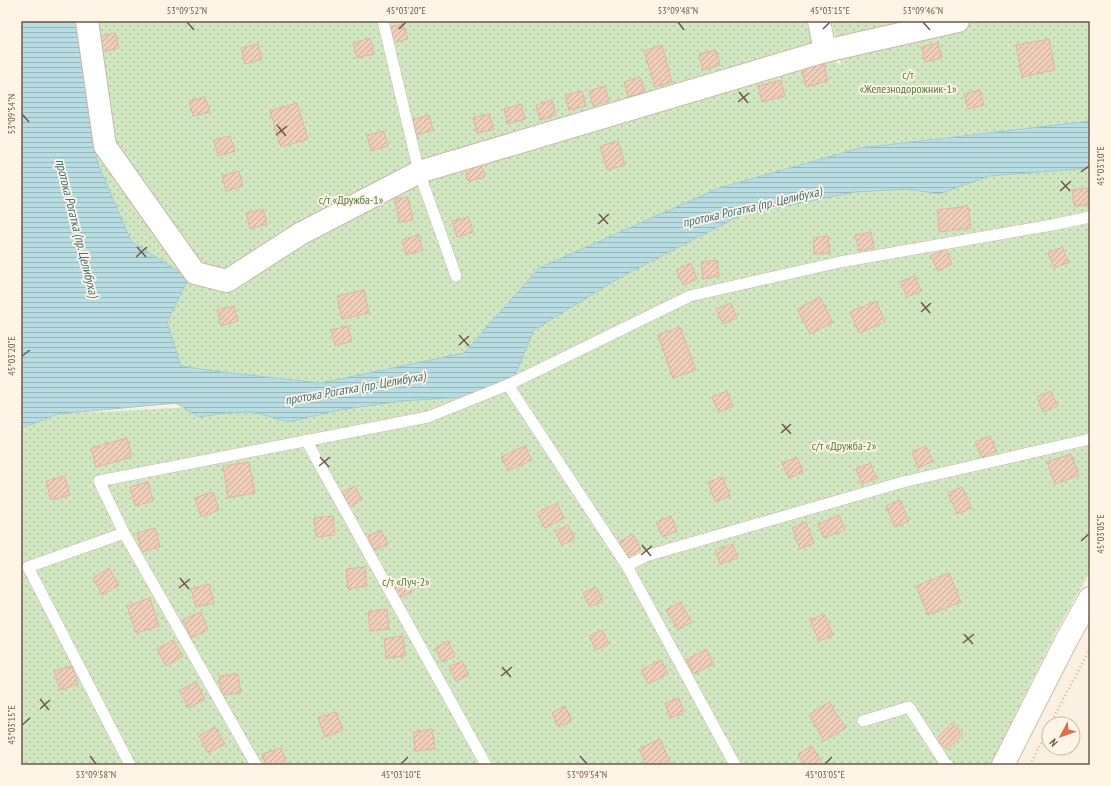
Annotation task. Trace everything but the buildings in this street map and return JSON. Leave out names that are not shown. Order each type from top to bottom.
[{"type":"street","points":[[87,21],[105,146],[195,272],[226,281],[300,234],[419,172],[825,51],[958,21]]},
{"type":"street","points":[[819,21],[825,51]]},
{"type":"street","points":[[1003,765],[1067,639],[1090,598]]},
{"type":"lane","points":[[383,21],[419,172],[456,276]]},
{"type":"lane","points":[[256,765],[124,533],[99,481],[428,417],[508,385],[690,296],[840,262],[1090,218]]},
{"type":"lane","points":[[508,385],[627,566],[735,765]]},
{"type":"lane","points":[[627,566],[646,556],[903,482],[1090,439]]},
{"type":"lane","points":[[306,440],[486,765]]},
{"type":"lane","points":[[124,533],[28,567],[130,765]]},
{"type":"lane","points":[[863,721],[909,707],[945,763],[948,765]]},
{"type":"path","points":[[1055,716],[1090,649]]},
{"type":"path","points":[[1030,765],[1041,743]]},
{"type":"green space","name":"с/т «Дружба-1»","points":[[80,21],[812,21],[817,46],[841,66],[832,21],[1090,21],[1090,121],[1039,127],[1013,133],[982,133],[860,148],[468,354],[428,367],[321,383],[181,366],[167,322],[189,278],[131,241],[97,161]]},
{"type":"green space","name":"с/т «Дружба-2»","points":[[1090,165],[1090,572],[1057,630],[990,765],[738,765],[628,563],[515,385],[526,325],[605,272],[749,211],[992,170]]},
{"type":"green space","name":"с/т «Луч-2»","points":[[505,391],[622,568],[731,765],[21,765],[21,428],[59,414]]},
{"type":"water","name":"протока Рогатка (пр. Целибуха)","points":[[21,21],[80,21],[97,161],[131,241],[189,278],[167,322],[181,366],[222,372],[321,383],[464,353],[539,268],[719,188],[860,148],[1090,121],[1090,168],[989,176],[939,194],[908,189],[855,192],[741,215],[619,278],[534,330],[512,383],[481,396],[401,401],[339,410],[288,422],[253,412],[226,413],[199,417],[176,403],[59,414],[21,428]]},
{"type":"park label","name":"с/т «Железнодорожник-1»","points":[[908,81]]}]
